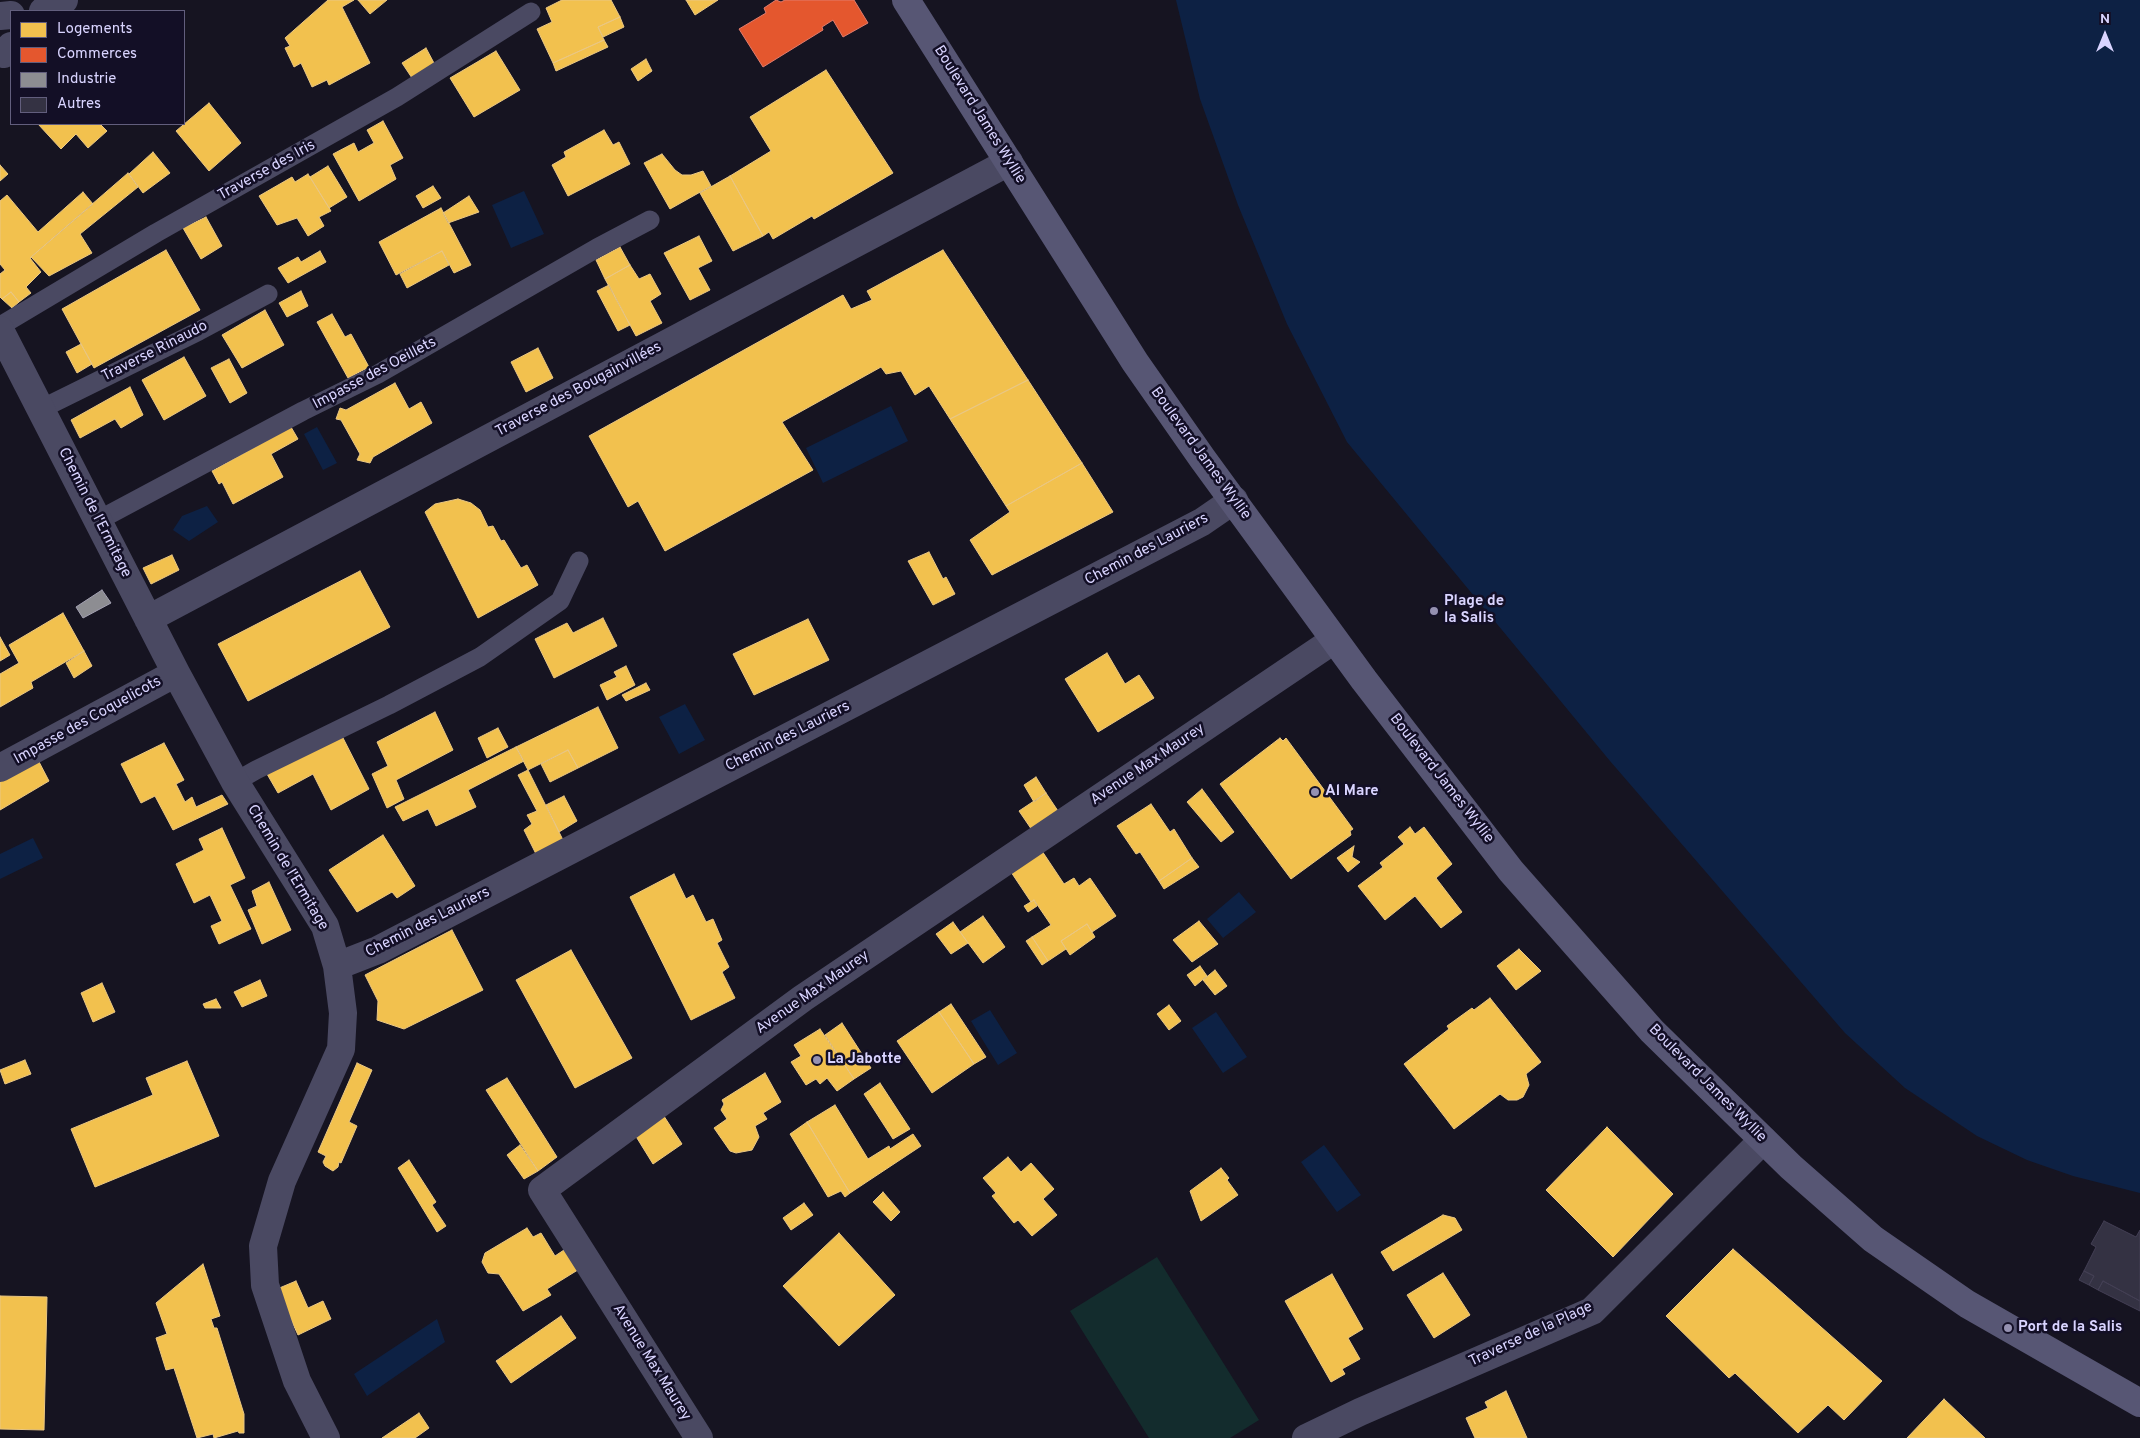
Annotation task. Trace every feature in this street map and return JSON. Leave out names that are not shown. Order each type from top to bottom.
[{"type":"street","points":[[45,10],[64,0]]},
{"type":"street","name":"Boulevard James Wyllie","points":[[906,0],[1135,362],[1334,640],[1511,871],[1652,1031],[1763,1140],[1873,1239],[1967,1304],[2140,1403]]},
{"type":"street","name":"Traverse des Bougainvillées","points":[[148,619],[1009,162]]},
{"type":"street","name":"Chemin de l'Ermitage","points":[[0,328],[97,521],[235,782],[325,926],[337,966],[343,1013],[341,1049],[282,1181],[263,1246],[264,1285],[297,1381],[326,1438]]},
{"type":"street","name":"Chemin des Lauriers","points":[[337,966],[378,950],[1149,550],[1202,522],[1234,500]]},
{"type":"street","name":"Avenue Max Maurey","points":[[699,1438],[542,1190],[803,998],[1334,640]]},
{"type":"street","name":"Impasse des Coquelicots","points":[[0,768],[176,673]]},
{"type":"street","name":"Traverse de la Plage","points":[[1306,1438],[1360,1412],[1592,1311],[1763,1140]]},
{"type":"lane","name":"Traverse des Iris","points":[[0,328],[156,234],[397,97],[531,12]]},
{"type":"lane","name":"Impasse des Oeillets","points":[[97,521],[303,411],[378,374],[597,248],[650,220]]},
{"type":"lane","name":"Traverse Rinaudo","points":[[41,409],[200,331],[268,294]]},
{"type":"lane","points":[[235,782],[480,657],[560,601],[579,561]]},
{"type":"green space","points":[[1157,1257],[1259,1420],[1230,1438],[1149,1438],[1070,1311]]},
{"type":"water","points":[[1176,0],[2140,0],[2140,1193],[2073,1176],[2027,1160],[1977,1136],[1905,1088],[1845,1033],[1610,761],[1347,442],[1287,324],[1238,205],[1200,99]]},
{"type":"water","points":[[524,191],[544,234],[511,248],[492,205]]},
{"type":"water","points":[[891,406],[908,441],[823,483],[806,448]]},
{"type":"water","points":[[317,427],[337,463],[323,470],[304,434]]},
{"type":"water","points":[[207,506],[218,522],[189,541],[173,530],[182,516]]},
{"type":"water","points":[[685,704],[705,740],[679,754],[659,717]]},
{"type":"water","points":[[33,838],[43,858],[0,879],[0,854]]},
{"type":"water","points":[[1239,892],[1256,912],[1223,938],[1207,919]]},
{"type":"water","points":[[990,1010],[1017,1053],[998,1065],[971,1021]]},
{"type":"water","points":[[1216,1012],[1247,1057],[1223,1073],[1192,1028]]},
{"type":"water","points":[[1324,1145],[1361,1195],[1337,1212],[1301,1162]]},
{"type":"water","points":[[437,1319],[445,1342],[367,1396],[354,1374]]},
{"type":"building: Logements","points":[[328,0],[354,0],[342,7],[370,63],[329,85],[327,80],[312,87],[301,63],[294,67],[285,48],[290,46],[285,38]]},
{"type":"building: Logements","points":[[358,0],[387,0],[370,14]]},
{"type":"building: Logements","points":[[562,0],[611,0],[620,17],[598,27],[604,40],[553,63],[537,29],[552,22],[546,8]]},
{"type":"building: Logements","points":[[686,0],[718,0],[695,15]]},
{"type":"building: Logements","points":[[620,17],[624,27],[603,37],[598,27]]},
{"type":"building: Logements","points":[[604,40],[608,47],[556,71],[553,63]]},
{"type":"building: Logements","points":[[426,48],[435,65],[412,78],[402,63]]},
{"type":"building: Logements","points":[[496,51],[520,90],[474,117],[450,78]]},
{"type":"building: Logements","points":[[646,59],[652,71],[638,81],[631,69]]},
{"type":"building: Logements","points":[[826,70],[893,173],[814,219],[812,216],[773,239],[769,232],[763,236],[730,176],[771,151],[750,117]]},
{"type":"building: Logements","points":[[209,103],[241,143],[209,171],[176,131]]},
{"type":"building: Logements","points":[[383,121],[403,158],[390,165],[396,179],[359,201],[333,154],[354,143],[358,152],[374,143],[367,130]]},
{"type":"building: Logements","points":[[39,125],[101,125],[107,131],[88,148],[76,134],[61,149]]},
{"type":"building: Logements","points":[[604,130],[613,145],[619,142],[630,164],[568,196],[552,165],[566,157],[564,152]]},
{"type":"building: Logements","points":[[153,152],[170,173],[143,193],[129,174]]},
{"type":"building: Logements","points":[[662,154],[675,170],[682,175],[691,175],[703,171],[711,186],[670,209],[644,163]]},
{"type":"building: Logements","points":[[0,165],[8,174],[0,181]]},
{"type":"building: Logements","points":[[328,166],[347,197],[329,208],[310,177]]},
{"type":"building: Logements","points":[[128,173],[138,187],[80,234],[92,253],[49,276],[31,257]]},
{"type":"building: Logements","points":[[308,174],[331,211],[319,217],[324,226],[308,236],[297,218],[277,225],[259,196],[292,177],[295,182]]},
{"type":"building: Logements","points":[[730,176],[763,236],[733,251],[700,193]]},
{"type":"building: Logements","points":[[433,186],[441,198],[423,208],[416,196]]},
{"type":"building: Logements","points":[[83,192],[93,204],[30,258],[41,272],[26,287],[31,293],[19,302],[11,292],[2,299],[0,297],[0,274],[5,270],[0,264],[0,201],[7,195],[38,232]]},
{"type":"building: Logements","points":[[469,196],[479,212],[448,223],[443,213]]},
{"type":"building: Logements","points":[[441,208],[471,265],[454,273],[442,251],[396,275],[379,242]]},
{"type":"building: Logements","points":[[206,217],[222,246],[201,259],[183,228]]},
{"type":"building: Logements","points":[[699,236],[712,261],[698,268],[710,290],[690,300],[664,253]]},
{"type":"building: Logements","points":[[620,247],[630,265],[605,279],[596,260]]},
{"type":"building: Logements","points":[[166,250],[200,310],[94,368],[62,309]]},
{"type":"building: Logements","points":[[943,250],[1028,380],[950,419],[929,386],[915,395],[901,371],[886,374],[881,367],[782,422],[813,470],[665,551],[638,501],[628,507],[589,436],[843,295],[851,309],[872,300],[867,291]]},
{"type":"building: Logements","points":[[320,251],[326,262],[288,283],[278,268],[298,257],[301,262]]},
{"type":"building: Logements","points":[[442,251],[449,265],[407,288],[400,274]]},
{"type":"building: Logements","points":[[630,265],[639,279],[650,274],[661,294],[650,301],[662,323],[636,336],[605,279]]},
{"type":"building: Logements","points":[[609,285],[630,325],[618,331],[597,291]]},
{"type":"building: Logements","points":[[301,291],[308,306],[287,317],[279,303]]},
{"type":"building: Logements","points":[[11,292],[19,302],[12,308],[2,299]]},
{"type":"building: Logements","points":[[265,310],[284,345],[242,368],[222,335]]},
{"type":"building: Logements","points":[[332,314],[345,337],[351,334],[369,367],[348,378],[317,322]]},
{"type":"building: Logements","points":[[81,344],[92,364],[77,373],[66,352]]},
{"type":"building: Logements","points":[[538,348],[553,378],[526,392],[511,362]]},
{"type":"building: Logements","points":[[184,357],[206,396],[164,420],[142,380]]},
{"type":"building: Logements","points":[[229,359],[247,393],[230,403],[211,368]]},
{"type":"building: Logements","points":[[1028,380],[1082,463],[1006,506],[950,419]]},
{"type":"building: Logements","points":[[395,383],[409,409],[421,402],[432,423],[373,457],[370,463],[357,460],[360,454],[341,420],[336,419],[340,408],[346,410]]},
{"type":"building: Logements","points":[[130,387],[143,415],[121,428],[115,419],[80,438],[71,420]]},
{"type":"building: Logements","points":[[291,427],[298,439],[271,454],[283,477],[233,504],[222,482],[219,484],[212,471]]},
{"type":"building: Logements","points":[[1082,463],[1113,512],[992,575],[970,540],[1010,512],[1006,506]]},
{"type":"building: Logements","points":[[458,499],[471,503],[480,510],[488,527],[493,526],[501,541],[504,540],[521,568],[527,565],[538,585],[478,618],[425,512],[435,504]]},
{"type":"building: Logements","points":[[929,552],[943,579],[946,577],[955,594],[933,605],[908,561]]},
{"type":"building: Logements","points":[[172,555],[179,570],[151,584],[143,568]]},
{"type":"building: Logements","points":[[360,571],[390,627],[248,701],[218,644]]},
{"type":"building: Logements","points":[[63,613],[84,651],[31,682],[33,688],[0,707],[0,674],[19,663],[9,645]]},
{"type":"building: Logements","points":[[603,618],[617,646],[554,678],[535,639],[567,623],[573,633]]},
{"type":"building: Logements","points":[[808,619],[829,660],[754,695],[733,654]]},
{"type":"building: Logements","points":[[0,637],[10,655],[0,661]]},
{"type":"building: Logements","points":[[84,651],[92,666],[74,678],[66,663]]},
{"type":"building: Logements","points":[[1107,653],[1125,684],[1139,675],[1154,698],[1098,732],[1065,679]]},
{"type":"building: Logements","points":[[626,666],[635,685],[607,700],[600,685],[617,677],[614,672]]},
{"type":"building: Logements","points":[[646,683],[650,690],[626,701],[622,695]]},
{"type":"building: Logements","points":[[598,707],[618,748],[578,768],[568,750],[528,770],[516,747]]},
{"type":"building: Logements","points":[[435,712],[453,750],[396,780],[404,799],[387,808],[372,774],[388,766],[377,742]]},
{"type":"building: Logements","points":[[498,728],[508,747],[487,758],[478,738]]},
{"type":"building: Logements","points":[[341,734],[369,789],[331,810],[313,774],[278,793],[267,774]]},
{"type":"building: Logements","points":[[1280,738],[1283,741],[1286,738],[1353,829],[1350,831],[1351,835],[1291,879],[1220,784]]},
{"type":"building: Logements","points":[[164,743],[184,780],[176,784],[185,802],[192,797],[196,807],[222,795],[228,804],[173,830],[155,796],[141,803],[121,764]]},
{"type":"building: Logements","points":[[516,747],[524,761],[468,790],[476,807],[436,826],[428,809],[403,821],[395,807]]},
{"type":"building: Logements","points":[[568,750],[578,768],[550,782],[541,764]]},
{"type":"building: Logements","points":[[37,758],[49,781],[0,810],[0,779]]},
{"type":"building: Logements","points":[[528,770],[564,842],[537,856],[524,830],[532,824],[527,815],[537,811],[518,775]]},
{"type":"building: Logements","points":[[1036,777],[1046,793],[1034,802],[1024,785]]},
{"type":"building: Logements","points":[[1202,789],[1234,832],[1221,842],[1187,802]]},
{"type":"building: Logements","points":[[1046,793],[1060,814],[1034,833],[1019,811]]},
{"type":"building: Logements","points":[[564,796],[577,821],[559,832],[546,805]]},
{"type":"building: Logements","points":[[1151,804],[1170,832],[1174,829],[1192,858],[1159,881],[1140,852],[1136,854],[1117,826]]},
{"type":"building: Logements","points":[[1410,827],[1415,834],[1424,827],[1452,864],[1436,878],[1462,912],[1441,928],[1415,896],[1385,920],[1358,886],[1383,867],[1380,863],[1404,844],[1398,837]]},
{"type":"building: Logements","points":[[222,828],[245,878],[230,885],[251,929],[219,944],[211,926],[222,921],[210,895],[194,903],[176,864],[204,850],[199,839]]},
{"type":"building: Logements","points":[[383,835],[415,886],[397,898],[392,892],[357,912],[329,870]]},
{"type":"building: Logements","points":[[1354,846],[1352,857],[1360,862],[1348,872],[1337,858]]},
{"type":"building: Logements","points":[[1042,851],[1064,884],[1074,878],[1079,886],[1090,878],[1116,916],[1092,932],[1087,924],[1061,941],[1066,949],[1048,961],[1032,937],[1051,925],[1034,900],[1031,902],[1011,872]]},
{"type":"building: Logements","points":[[1192,858],[1199,867],[1164,889],[1159,881]]},
{"type":"building: Logements","points":[[674,874],[686,899],[693,895],[706,922],[713,919],[722,940],[717,943],[729,967],[722,972],[735,998],[691,1020],[630,897]]},
{"type":"building: Logements","points":[[269,882],[291,930],[262,944],[248,910],[257,906],[252,891]]},
{"type":"building: Logements","points":[[1034,900],[1037,906],[1028,912],[1024,906]]},
{"type":"building: Logements","points":[[983,916],[1005,947],[983,963],[960,932]]},
{"type":"building: Logements","points":[[1199,921],[1218,944],[1192,962],[1173,940]]},
{"type":"building: Logements","points":[[953,922],[968,943],[951,954],[936,934]]},
{"type":"building: Logements","points":[[1087,924],[1095,937],[1070,955],[1061,941]]},
{"type":"building: Logements","points":[[452,930],[483,990],[404,1029],[377,1020],[378,1001],[365,975]]},
{"type":"building: Logements","points":[[1032,937],[1048,961],[1042,965],[1026,941]]},
{"type":"building: Logements","points":[[1519,949],[1541,971],[1516,990],[1497,966]]},
{"type":"building: Logements","points":[[571,950],[632,1058],[575,1088],[516,980]]},
{"type":"building: Logements","points":[[1200,966],[1207,976],[1195,986],[1187,975]]},
{"type":"building: Logements","points":[[1215,970],[1227,986],[1215,995],[1203,980]]},
{"type":"building: Logements","points":[[260,980],[267,996],[242,1007],[234,992]]},
{"type":"building: Logements","points":[[102,983],[115,1012],[93,1022],[81,993]]},
{"type":"building: Logements","points":[[1490,998],[1541,1062],[1526,1074],[1529,1085],[1523,1097],[1517,1100],[1508,1100],[1500,1094],[1454,1129],[1404,1064],[1449,1029],[1447,1026]]},
{"type":"building: Logements","points":[[216,999],[221,1008],[205,1008],[203,1004]]},
{"type":"building: Logements","points":[[951,1004],[986,1057],[974,1064],[939,1012]]},
{"type":"building: Logements","points":[[1169,1005],[1181,1021],[1169,1030],[1157,1014]]},
{"type":"building: Logements","points":[[939,1012],[974,1064],[932,1093],[897,1041]]},
{"type":"building: Logements","points":[[842,1023],[871,1068],[854,1079],[825,1035]]},
{"type":"building: Logements","points":[[820,1029],[854,1079],[837,1091],[827,1078],[820,1084],[816,1079],[806,1085],[791,1062],[801,1056],[794,1045]]},
{"type":"building: Logements","points":[[25,1060],[31,1074],[5,1084],[0,1070]]},
{"type":"building: Logements","points":[[187,1061],[219,1136],[95,1187],[71,1129],[153,1095],[146,1078]]},
{"type":"building: Logements","points":[[357,1063],[372,1070],[349,1122],[357,1126],[341,1163],[339,1162],[338,1167],[333,1171],[325,1166],[323,1162],[326,1156],[318,1152]]},
{"type":"building: Logements","points":[[765,1073],[781,1102],[763,1113],[767,1119],[755,1126],[759,1137],[752,1150],[736,1153],[730,1151],[714,1128],[727,1119],[721,1110],[724,1104],[722,1100]]},
{"type":"building: Logements","points":[[507,1078],[557,1157],[538,1171],[486,1090]]},
{"type":"building: Logements","points":[[880,1083],[910,1129],[893,1139],[864,1094]]},
{"type":"building: Logements","points":[[835,1105],[868,1159],[889,1146],[890,1149],[913,1134],[921,1146],[850,1193],[807,1122]]},
{"type":"building: Logements","points":[[660,1110],[682,1144],[653,1164],[632,1130]]},
{"type":"building: Logements","points":[[807,1122],[850,1193],[845,1197],[841,1191],[828,1197],[790,1134]]},
{"type":"building: Logements","points":[[1607,1127],[1673,1194],[1613,1257],[1546,1190]]},
{"type":"building: Logements","points":[[520,1145],[538,1171],[524,1179],[507,1155]]},
{"type":"building: Logements","points":[[1008,1157],[1021,1172],[1031,1163],[1054,1189],[1043,1199],[1057,1215],[1032,1236],[1018,1220],[1014,1223],[992,1196],[996,1193],[983,1178]]},
{"type":"building: Logements","points":[[409,1160],[436,1202],[432,1205],[446,1226],[437,1232],[398,1168]]},
{"type":"building: Logements","points":[[1221,1168],[1238,1195],[1201,1221],[1190,1191]]},
{"type":"building: Logements","points":[[883,1192],[900,1212],[891,1221],[873,1202]]},
{"type":"building: Logements","points":[[804,1203],[813,1215],[791,1230],[783,1218]]},
{"type":"building: Logements","points":[[1443,1215],[1455,1218],[1462,1230],[1393,1271],[1381,1252]]},
{"type":"building: Logements","points":[[527,1228],[533,1237],[541,1233],[555,1256],[567,1248],[581,1268],[547,1289],[551,1295],[523,1311],[499,1274],[488,1273],[482,1262],[485,1253]]},
{"type":"building: Logements","points":[[839,1233],[895,1295],[839,1346],[783,1286]]},
{"type":"building: Logements","points":[[1733,1249],[1882,1381],[1844,1420],[1828,1405],[1798,1433],[1735,1373],[1729,1378],[1666,1316]]},
{"type":"building: Logements","points":[[203,1264],[220,1316],[211,1319],[214,1328],[217,1328],[244,1414],[244,1433],[239,1433],[238,1431],[214,1438],[213,1434],[197,1438],[174,1368],[166,1370],[156,1338],[167,1334],[156,1303]]},
{"type":"building: Logements","points":[[1443,1273],[1470,1315],[1434,1338],[1407,1295]]},
{"type":"building: Logements","points":[[1332,1274],[1363,1329],[1348,1338],[1360,1359],[1342,1369],[1345,1374],[1331,1382],[1285,1301]]},
{"type":"building: Logements","points":[[296,1281],[308,1308],[323,1301],[331,1319],[298,1335],[277,1289]]},
{"type":"building: Logements","points":[[0,1296],[47,1297],[44,1430],[0,1429]]},
{"type":"building: Logements","points":[[561,1316],[576,1338],[511,1383],[496,1361]]},
{"type":"building: Logements","points":[[1506,1391],[1527,1438],[1475,1438],[1466,1418],[1488,1408],[1485,1402]]},
{"type":"building: Logements","points":[[1944,1399],[1965,1419],[1985,1438],[1907,1438]]},
{"type":"building: Logements","points":[[419,1413],[429,1428],[415,1438],[382,1438]]},
{"type":"building: Commerces","points":[[776,0],[781,2],[785,0],[854,0],[868,23],[843,37],[833,20],[822,27],[823,30],[763,67],[739,29],[766,13],[764,8]]},
{"type":"building: Industrie","points":[[102,590],[111,603],[83,618],[76,607]]},
{"type":"building: Autres","points":[[2104,1221],[2136,1237],[2140,1230],[2140,1301],[2103,1281],[2098,1290],[2089,1285],[2094,1276],[2084,1271],[2096,1247],[2091,1244]]},
{"type":"building: Autres","points":[[2084,1271],[2094,1276],[2089,1285],[2079,1280]]},
{"type":"building: Autres","points":[[2103,1281],[2140,1301],[2140,1311],[2098,1290]]},
{"type":"place","name":"Plage de la Salis","points":[[1434,611]]},
{"type":"place","name":"Al Mare","points":[[1315,792]]},
{"type":"place","name":"La Jabotte","points":[[817,1060]]},
{"type":"place","name":"Port de la Salis","points":[[2008,1328]]}]
